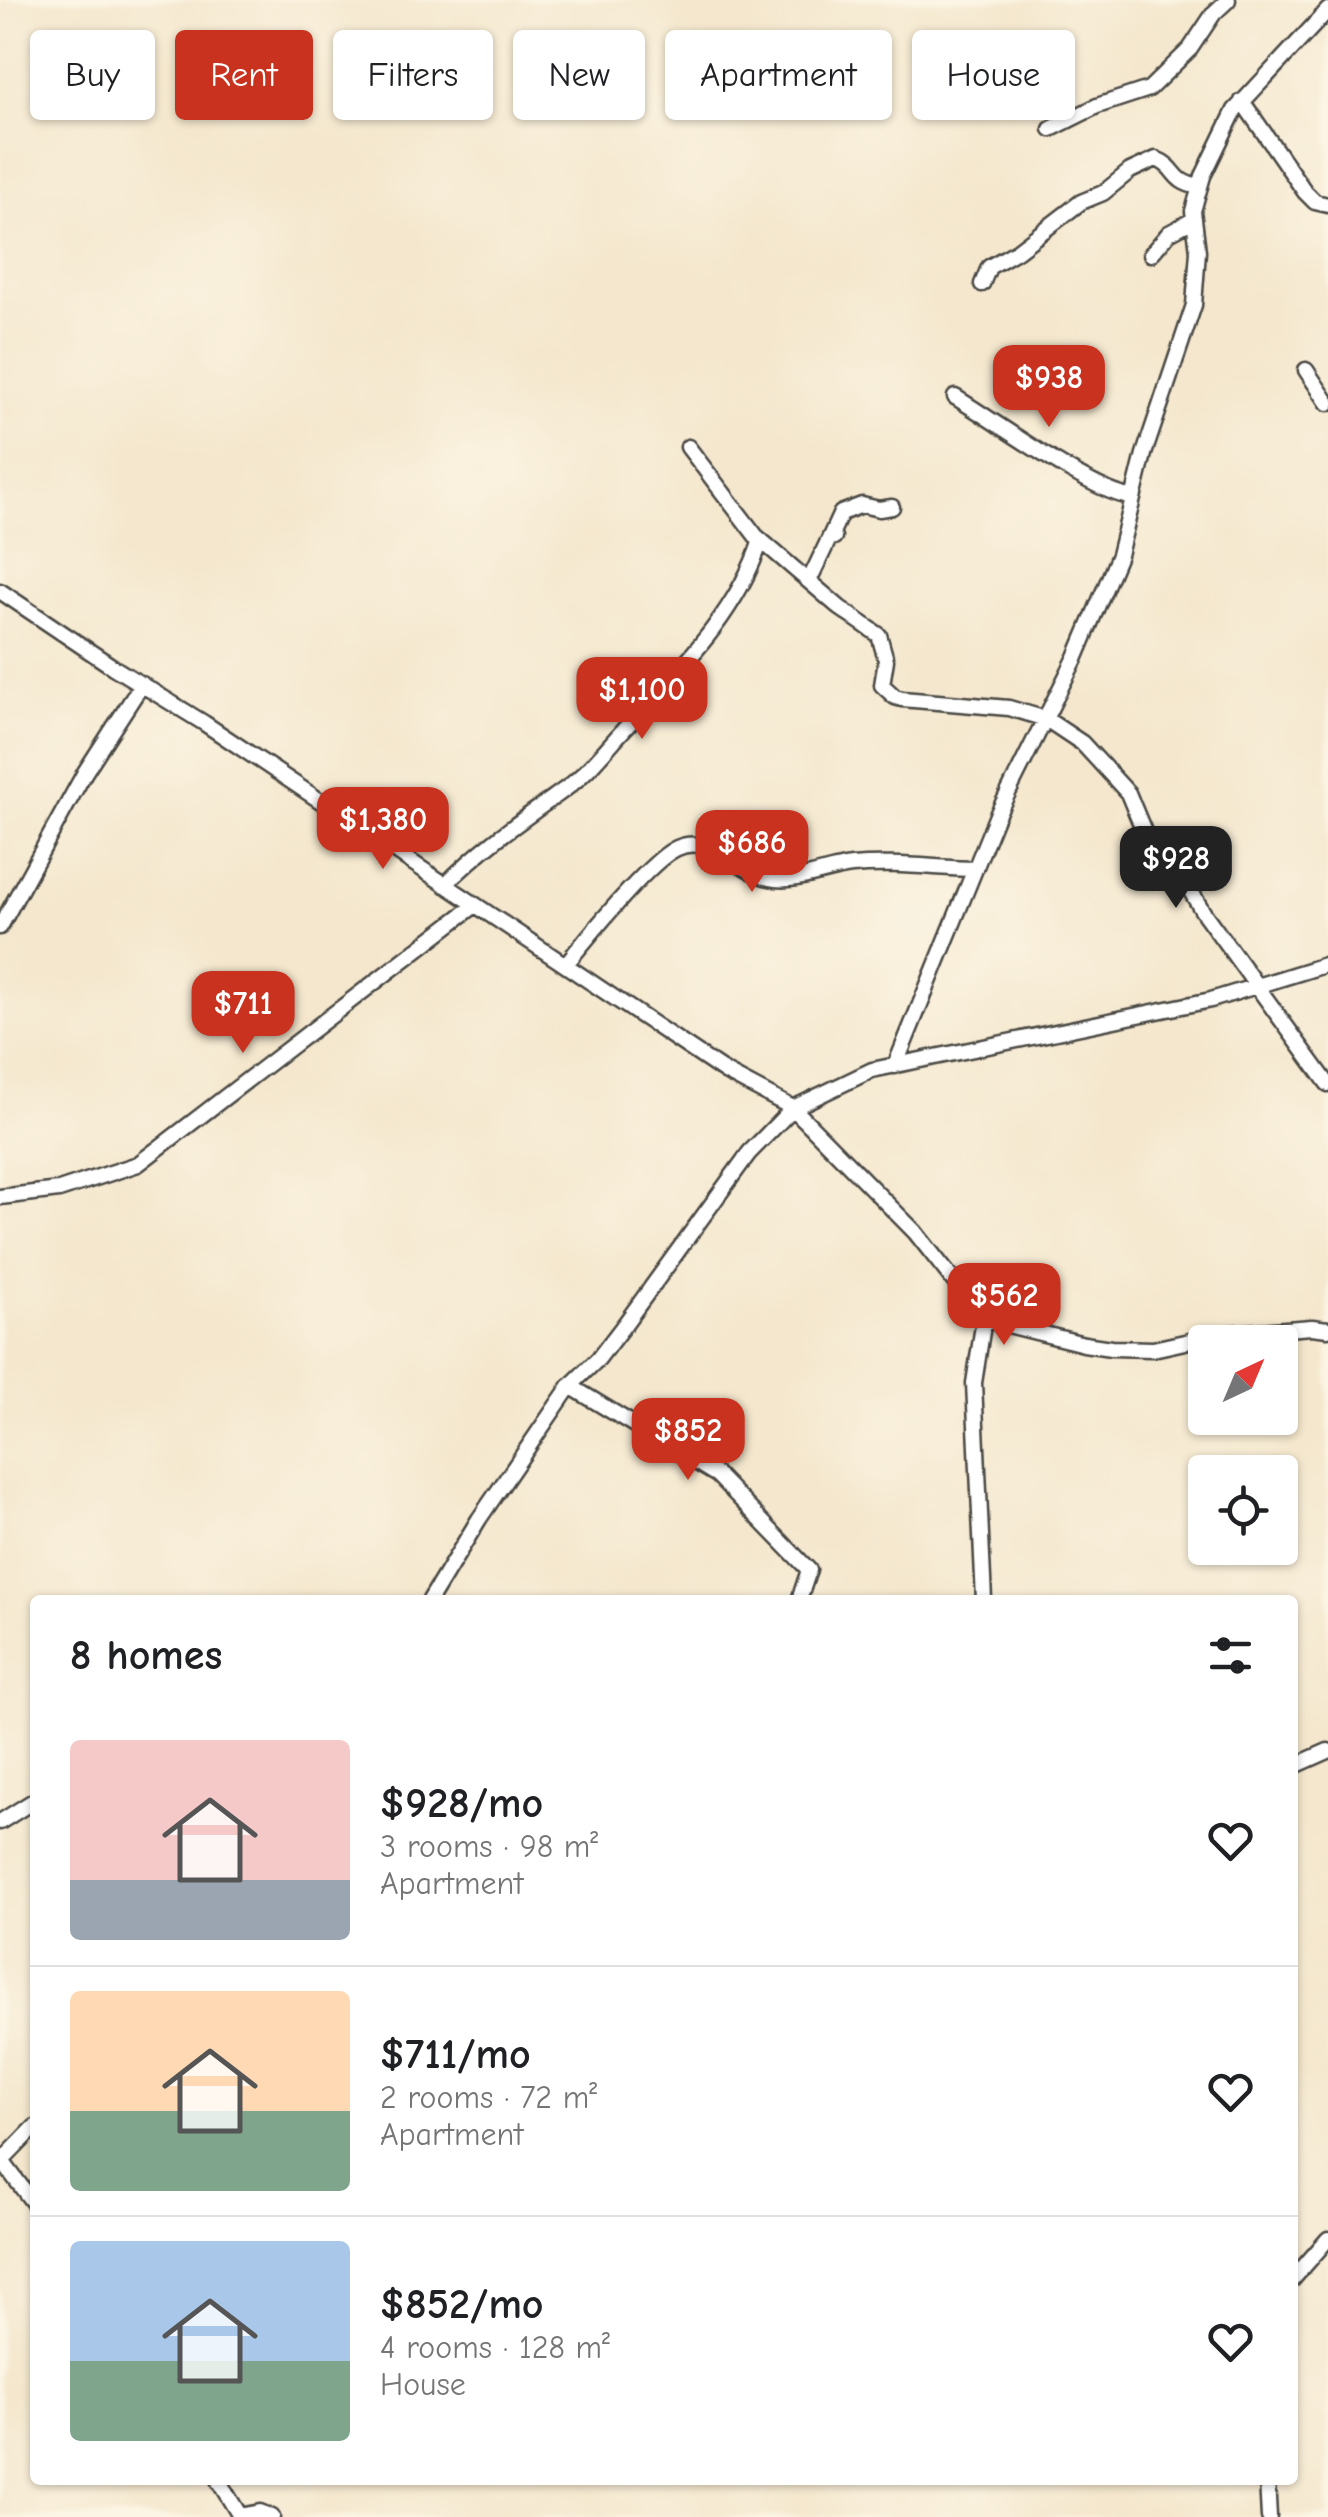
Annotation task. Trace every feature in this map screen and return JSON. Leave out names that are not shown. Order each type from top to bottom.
[{"type":"street","points":[[1051,130],[1097,106],[1148,89],[1190,49],[1214,13],[1228,0]]},
{"type":"street","points":[[894,1066],[997,815],[1046,719],[1113,569],[1194,305],[1198,251],[1192,220],[1199,187],[1228,122],[1242,101],[1328,10]]},
{"type":"street","points":[[1242,101],[1305,192],[1315,202],[1328,204]]},
{"type":"street","points":[[982,284],[989,267],[1082,202],[1156,158],[1165,162],[1176,179],[1199,187]]},
{"type":"street","points":[[1151,254],[1169,234],[1192,220]]},
{"type":"street","points":[[1306,370],[1328,403]]},
{"type":"street","points":[[955,396],[1073,470],[1120,496],[1132,497]]},
{"type":"street","points":[[688,447],[761,540],[879,636],[886,660],[882,685],[895,697],[982,704],[1046,719],[1082,744],[1122,785],[1145,834],[1175,864],[1203,912],[1328,1084]]},
{"type":"street","points":[[808,582],[841,513],[862,505],[878,510],[892,506]]},
{"type":"street","points":[[444,885],[498,836],[569,786],[686,662],[720,622],[761,540]]},
{"type":"street","points":[[0,591],[204,722],[725,1072],[793,1108],[915,1232],[984,1319],[1084,1344],[1125,1348],[1181,1345],[1221,1334],[1328,1329]]},
{"type":"street","points":[[0,927],[85,772],[142,684]]},
{"type":"street","points":[[566,964],[634,887],[677,848],[703,845],[772,879],[850,866],[974,869]]},
{"type":"street","points":[[0,1197],[59,1190],[138,1164],[474,906]]},
{"type":"street","points":[[433,1595],[479,1518],[570,1386],[598,1358],[749,1154],[793,1108],[872,1070],[1211,1000],[1328,964]]},
{"type":"street","points":[[984,1319],[974,1383],[984,1595]]},
{"type":"street","points":[[570,1386],[717,1475],[809,1570],[801,1595]]},
{"type":"street","points":[[1298,1764],[1328,1751]]},
{"type":"street","points":[[0,1822],[30,1803]]},
{"type":"street","points":[[30,2132],[1,2162],[30,2198]]},
{"type":"street","points":[[1298,2273],[1328,2239]]},
{"type":"street","points":[[221,2485],[240,2516],[260,2512],[272,2517]]},
{"type":"street","points":[[1267,2485],[1269,2517]]}]
